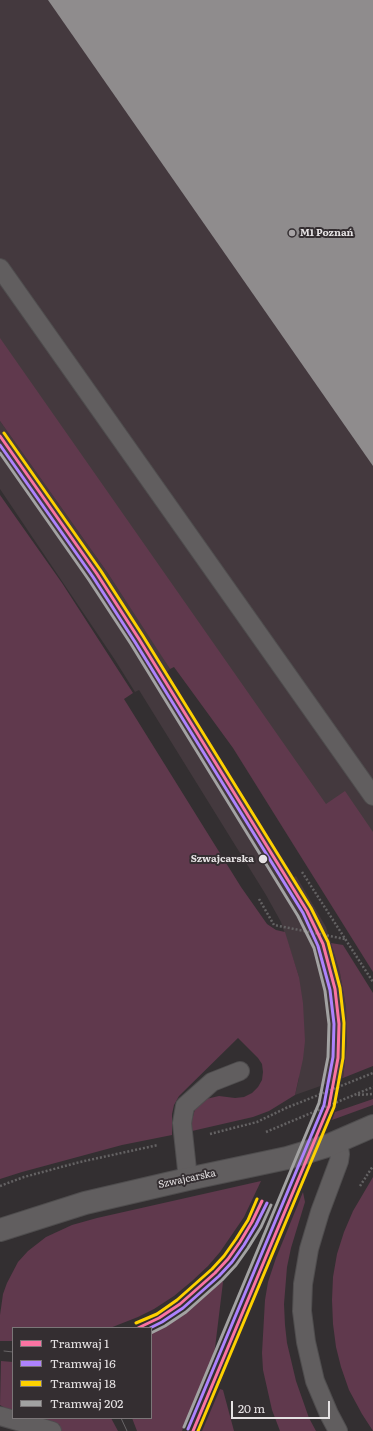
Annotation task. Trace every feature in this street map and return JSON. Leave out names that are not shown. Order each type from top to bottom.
[{"type":"street","name":"Szwajcarska","points":[[0,1230],[85,1203],[287,1158],[338,1141],[373,1126]]},
{"type":"lane","points":[[0,268],[373,796]]},
{"type":"lane","points":[[188,1179],[182,1123],[185,1106],[212,1082],[240,1071]]},
{"type":"lane","points":[[338,1141],[340,1154],[339,1161],[320,1212],[309,1249],[303,1284],[302,1304],[306,1342],[315,1381],[338,1431]]},
{"type":"lane","points":[[0,1416],[52,1431]]},
{"type":"path","points":[[302,872],[373,982]]},
{"type":"path","points":[[259,899],[274,924],[345,939]]},
{"type":"path","points":[[356,1095],[373,1094]]},
{"type":"path","points":[[357,1191],[373,1166]]},
{"type":"shaded area","points":[[0,0],[373,0],[373,936],[0,400]]},
{"type":"shaded area","points":[[0,338],[326,804],[345,791],[373,832],[373,972],[233,748],[174,667],[170,669],[107,572],[0,421]]},
{"type":"shaded area","points":[[0,421],[107,572],[159,651],[170,669],[166,673],[294,877],[296,876],[326,927],[340,973],[346,1007],[347,1043],[343,1078],[295,1095],[299,1078],[299,977],[281,922],[266,895],[139,690],[135,692],[0,489]]},
{"type":"shaded area","points":[[0,495],[62,583],[133,693],[124,699],[241,887],[267,924],[276,930],[285,932],[299,977],[303,1003],[305,1041],[303,1059],[295,1095],[269,1111],[253,1117],[192,1131],[191,1124],[195,1109],[206,1099],[219,1096],[235,1098],[244,1097],[252,1093],[262,1080],[262,1064],[238,1038],[179,1096],[174,1105],[172,1114],[172,1135],[122,1145],[0,1179]]},
{"type":"shaded area","points":[[331,943],[343,945],[373,993],[373,1066],[343,1078],[347,1043],[346,1007],[340,973]]},
{"type":"shaded area","points":[[373,1099],[373,1105],[332,1120],[335,1112]]},
{"type":"shaded area","points":[[373,1177],[373,1431],[349,1390],[341,1367],[336,1347],[332,1300],[333,1277],[337,1254],[344,1232],[353,1211]]},
{"type":"shaded area","points":[[261,1181],[244,1217],[220,1252],[192,1281],[174,1296],[154,1309],[113,1327],[12,1327],[12,1341],[0,1341],[0,1315],[3,1294],[18,1262],[28,1251],[46,1237],[72,1225]]},
{"type":"shaded area","points":[[303,1192],[305,1202],[291,1248],[287,1267],[284,1304],[285,1325],[287,1343],[296,1381],[309,1418],[316,1431],[280,1431],[272,1410],[263,1370],[262,1353],[265,1300],[268,1282],[276,1258]]},
{"type":"shaded area","points":[[220,1280],[223,1282],[212,1361],[182,1431],[137,1431],[132,1419],[152,1419],[152,1332],[163,1327],[186,1312],[205,1296]]},
{"type":"shaded area","points":[[1,1361],[12,1362],[12,1411],[0,1405]]},
{"type":"shaded area","points":[[220,1389],[223,1390],[234,1431],[202,1431]]},
{"type":"shaded area","points":[[39,1419],[112,1419],[118,1431],[59,1431],[60,1425]]},
{"type":"building","name":"M1 Poznań","points":[[48,0],[373,0],[373,466]]},
{"type":"tram line","name":"18","points":[[4,433],[101,571],[143,636],[311,908],[328,942],[340,988],[344,1023],[343,1058],[334,1107],[198,1431]]},
{"type":"tram line","name":"1","points":[[0,436],[97,574],[139,639],[307,911],[323,944],[335,989],[339,1024],[338,1058],[329,1106],[193,1431]]},
{"type":"tram line","name":"16","points":[[0,445],[93,577],[303,913],[318,946],[330,990],[334,1024],[333,1057],[324,1105],[188,1429]]},
{"type":"tram line","name":"202","points":[[0,453],[89,580],[131,644],[298,916],[314,948],[325,991],[329,1024],[328,1057],[319,1103],[184,1427]]},
{"type":"tram line","name":"18","points":[[136,1323],[157,1314],[177,1300],[212,1269],[224,1256],[236,1239],[248,1220],[257,1199]]},
{"type":"tram line","name":"1","points":[[140,1327],[159,1318],[180,1304],[215,1273],[228,1259],[240,1242],[262,1201]]},
{"type":"tram line","name":"16","points":[[152,1327],[183,1308],[219,1276],[232,1262],[256,1225],[267,1203]]},
{"type":"tram line","name":"202","points":[[152,1332],[186,1312],[222,1280],[236,1265],[248,1248],[261,1227],[271,1205]]},
{"type":"tram line","points":[[4,1351],[12,1352]]},
{"type":"tram line","points":[[121,1419],[127,1431]]},
{"type":"place","name":"M1 Poznań","points":[[292,233]]},
{"type":"place","name":"Szwajcarska","points":[[263,859]]}]
